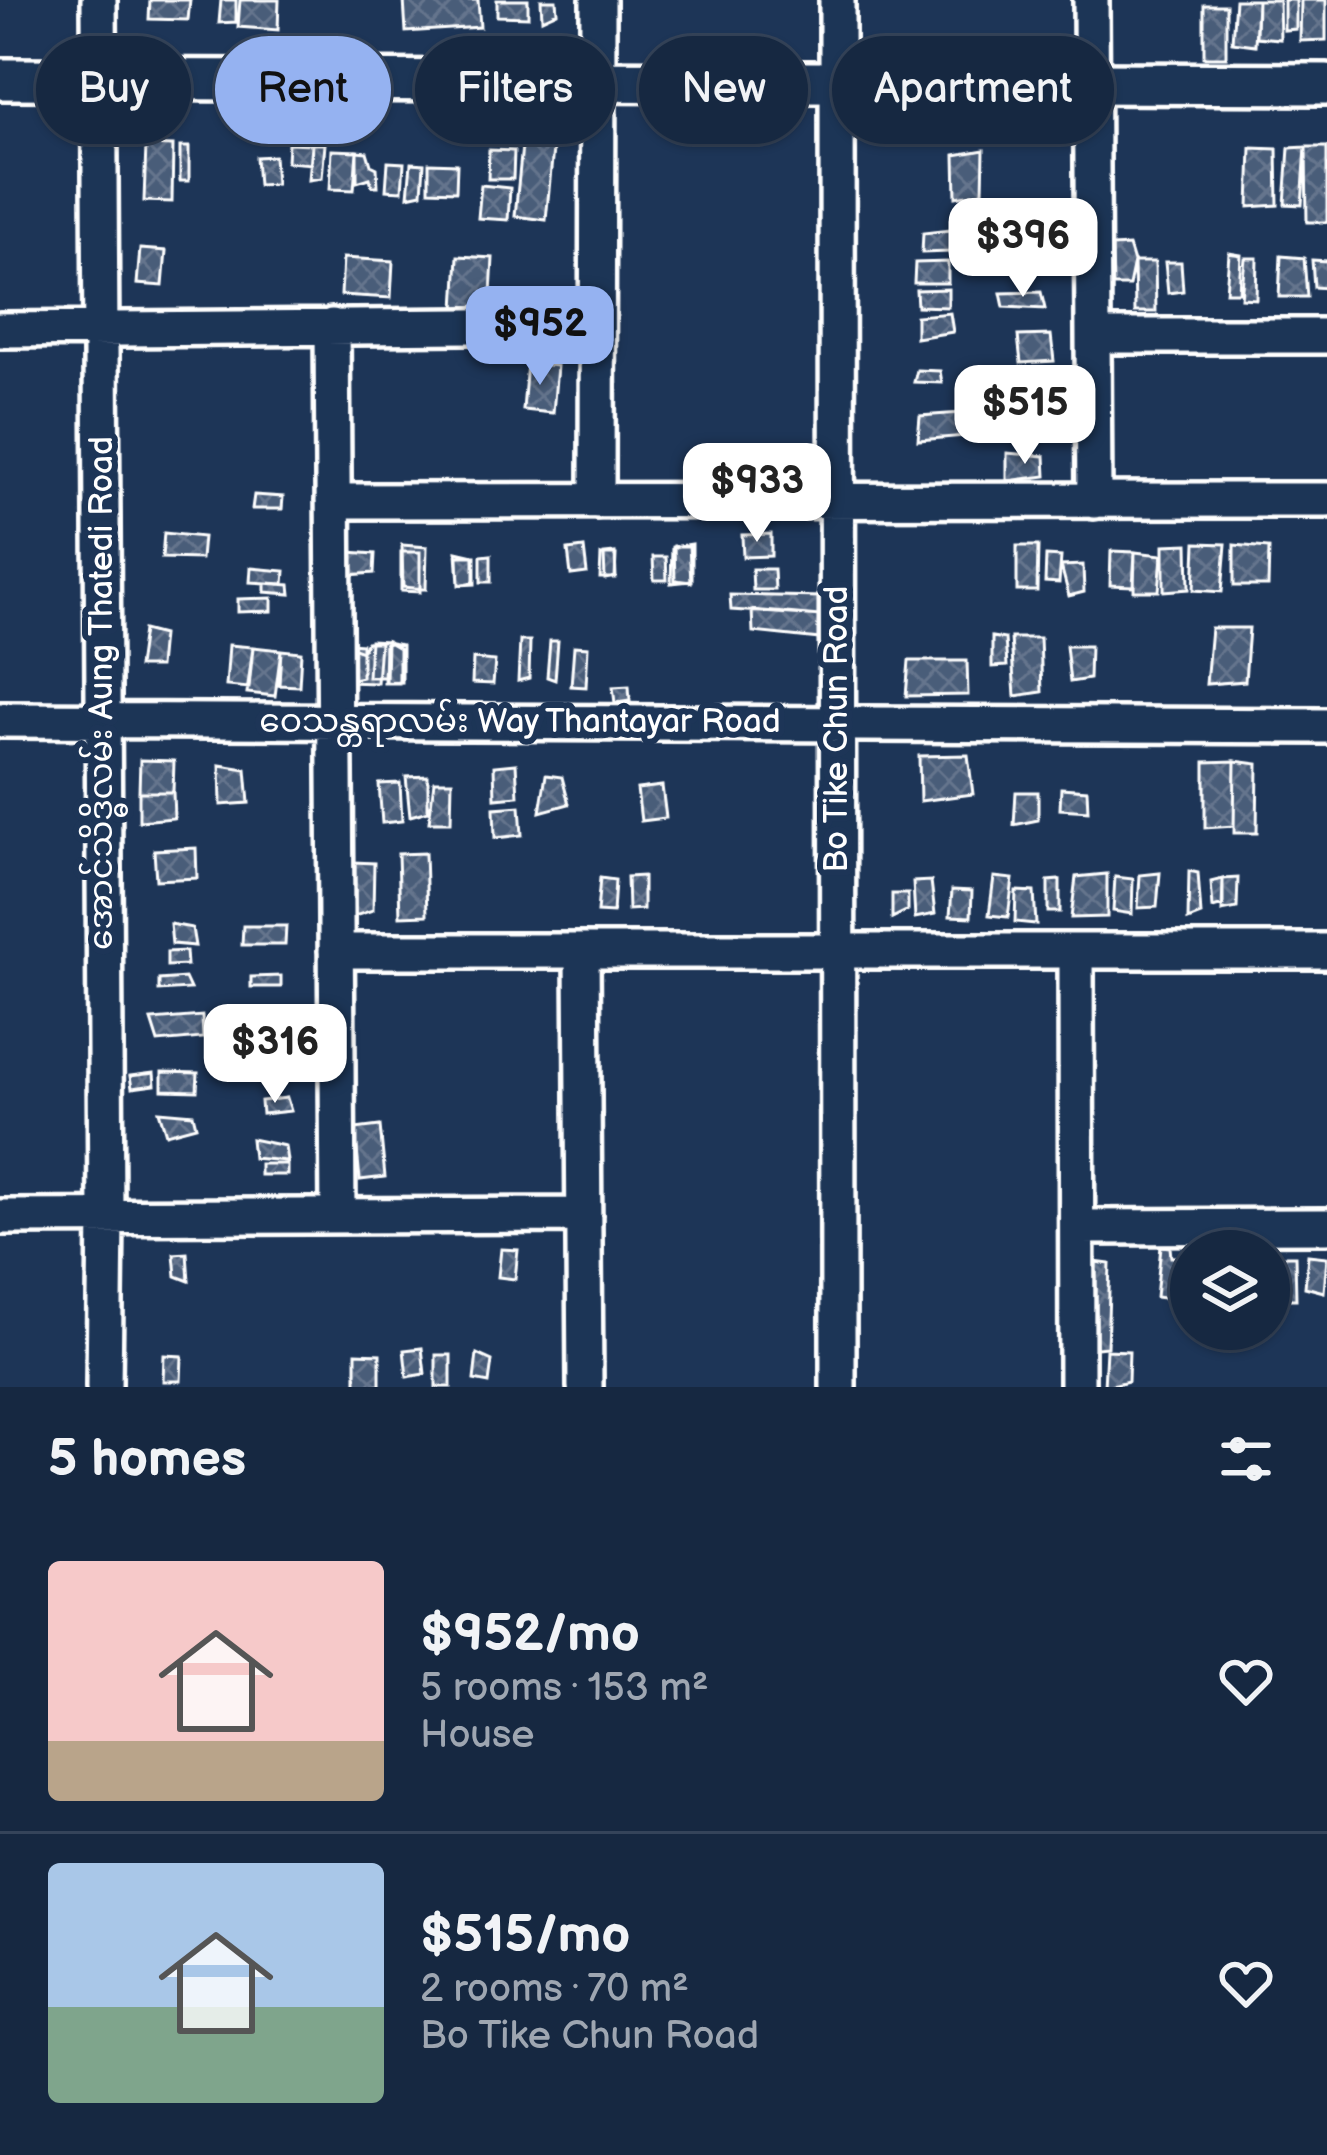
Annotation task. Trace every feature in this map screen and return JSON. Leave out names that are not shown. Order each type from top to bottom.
[{"type":"street","name":"အောင်သိဒ္ဓိလမ်း Aung Thatedi Road","points":[[98,36],[99,0]]},
{"type":"street","points":[[598,0],[598,36]]},
{"type":"street","name":"Bo Tike Chun Road","points":[[837,0],[837,36]]},
{"type":"street","points":[[1091,0],[1091,36]]},
{"type":"street","points":[[0,79],[36,79]]},
{"type":"street","points":[[191,80],[415,81]]},
{"type":"street","points":[[615,82],[832,82]]},
{"type":"street","points":[[1114,83],[1327,84]]},
{"type":"street","name":"အောင်သိဒ္ဓိလမ်း Aung Thatedi Road","points":[[98,144],[104,1387]]},
{"type":"street","points":[[597,144],[597,501]]},
{"type":"street","name":"Bo Tike Chun Road","points":[[837,144],[838,1387]]},
{"type":"street","points":[[1092,144],[1094,500]]},
{"type":"street","points":[[0,330],[597,325]]},
{"type":"street","points":[[332,326],[338,1216]]},
{"type":"street","points":[[1093,336],[1327,336]]},
{"type":"street","points":[[333,501],[1327,500]]},
{"type":"street","name":"ဝေသန္တရာလမ်း Way Thantayar Road","points":[[0,720],[1327,726]]},
{"type":"street","points":[[582,951],[585,1387]]},
{"type":"street","points":[[1076,951],[1077,1387]]},
{"type":"street","points":[[336,952],[1327,951]]},
{"type":"street","points":[[0,1217],[584,1215]]},
{"type":"street","points":[[1077,1227],[1327,1226]]},
{"type":"building","points":[[150,0],[190,0],[188,20],[149,19]]},
{"type":"building","points":[[221,0],[236,0],[236,22],[219,23]]},
{"type":"building","points":[[240,0],[279,0],[278,30],[238,27]]},
{"type":"building","points":[[404,0],[478,0],[480,27],[406,32]]},
{"type":"building","points":[[497,0],[528,0],[528,17],[497,16]]},
{"type":"building","points":[[541,0],[556,0],[557,12],[542,19]]},
{"type":"building","points":[[1235,0],[1257,0],[1255,45],[1232,42]]},
{"type":"building","points":[[1257,0],[1279,0],[1280,39],[1256,37]]},
{"type":"building","points":[[1284,0],[1296,0],[1296,29],[1284,30]]},
{"type":"building","points":[[1301,0],[1326,0],[1326,40],[1300,41]]},
{"type":"building","points":[[1204,5],[1226,5],[1226,57],[1204,57]]},
{"type":"building","points":[[288,144],[312,144],[311,164],[287,162]]},
{"type":"building","points":[[312,144],[325,144],[322,178],[309,180]]},
{"type":"building","points":[[146,145],[173,146],[172,202],[144,201]]},
{"type":"building","points":[[522,146],[553,149],[546,220],[515,216]]},
{"type":"building","points":[[180,147],[189,147],[189,181],[180,181]]},
{"type":"building","points":[[1306,147],[1302,205],[1285,204],[1289,148]]},
{"type":"building","points":[[1306,147],[1327,147],[1327,222],[1307,222]]},
{"type":"building","points":[[1251,148],[1277,149],[1278,205],[1249,207]]},
{"type":"building","points":[[332,150],[357,151],[354,190],[330,189]]},
{"type":"building","points":[[489,150],[514,151],[513,179],[488,179]]},
{"type":"building","points":[[984,150],[983,192],[956,197],[955,155]]},
{"type":"building","points":[[357,151],[367,152],[377,168],[378,186],[372,186],[370,178],[357,182]]},
{"type":"building","points":[[274,156],[276,184],[258,185],[256,157]]},
{"type":"building","points":[[388,162],[404,163],[402,191],[386,190]]},
{"type":"building","points":[[411,163],[424,164],[422,193],[408,196]]},
{"type":"building","points":[[429,163],[457,164],[456,191],[429,190]]},
{"type":"building","points":[[481,185],[510,188],[508,220],[478,218]]},
{"type":"building","points":[[951,230],[950,252],[922,253],[923,233]]},
{"type":"building","points":[[1009,231],[1055,233],[1053,252],[1009,249]]},
{"type":"building","points":[[1129,246],[1134,262],[1129,286],[1113,286],[1112,247]]},
{"type":"building","points":[[140,249],[166,251],[163,286],[137,284]]},
{"type":"building","points":[[1229,253],[1241,255],[1239,292],[1226,292]]},
{"type":"building","points":[[458,256],[493,258],[490,312],[455,309]]},
{"type":"building","points":[[1281,256],[1304,258],[1307,297],[1279,297]]},
{"type":"building","points":[[343,258],[393,261],[391,298],[341,295]]},
{"type":"building","points":[[1245,258],[1257,258],[1256,299],[1241,298]]},
{"type":"building","points":[[1312,260],[1327,261],[1327,288],[1314,287]]},
{"type":"building","points":[[948,262],[948,283],[914,283],[915,263]]},
{"type":"building","points":[[1134,262],[1155,262],[1156,312],[1135,312]]},
{"type":"building","points":[[1165,262],[1181,262],[1183,291],[1168,293]]},
{"type":"building","points":[[948,289],[948,307],[917,306],[916,290]]},
{"type":"building","points":[[1041,292],[1045,309],[1004,307],[1001,293]]},
{"type":"building","points":[[950,313],[953,332],[916,338],[916,316]]},
{"type":"building","points":[[1051,335],[1054,361],[1021,363],[1018,336]]},
{"type":"building","points":[[527,363],[557,366],[553,413],[523,410]]},
{"type":"building","points":[[917,370],[940,371],[942,383],[914,382]]},
{"type":"building","points":[[1061,381],[1060,404],[1002,406],[1001,382]]},
{"type":"building","points":[[961,413],[966,436],[918,440],[920,416]]},
{"type":"building","points":[[1007,453],[1045,456],[1046,476],[1007,481]]},
{"type":"building","points":[[254,495],[283,497],[282,509],[252,509]]},
{"type":"building","points":[[164,533],[203,537],[201,559],[162,558]]},
{"type":"building","points":[[771,534],[771,556],[743,557],[742,535]]},
{"type":"building","points":[[1196,543],[1226,544],[1222,592],[1194,590]]},
{"type":"building","points":[[692,544],[692,581],[671,583],[672,547]]},
{"type":"building","points":[[1188,544],[1189,589],[1164,591],[1164,545]]},
{"type":"building","points":[[402,545],[427,547],[426,589],[403,587]]},
{"type":"building","points":[[1234,545],[1269,548],[1268,586],[1234,586]]},
{"type":"building","points":[[674,546],[689,546],[691,582],[675,580]]},
{"type":"building","points":[[1017,546],[1038,546],[1037,591],[1017,591]]},
{"type":"building","points":[[584,548],[587,573],[571,575],[568,550]]},
{"type":"building","points":[[1111,551],[1135,552],[1133,586],[1110,585]]},
{"type":"building","points":[[349,552],[375,554],[374,573],[347,575]]},
{"type":"building","points":[[401,552],[420,552],[420,592],[401,591]]},
{"type":"building","points":[[457,552],[474,556],[474,582],[459,585]]},
{"type":"building","points":[[1135,552],[1162,555],[1159,591],[1134,591]]},
{"type":"building","points":[[615,553],[616,577],[605,579],[604,554]]},
{"type":"building","points":[[491,555],[491,582],[481,582],[481,556]]},
{"type":"building","points":[[601,555],[616,555],[615,578],[600,578]]},
{"type":"building","points":[[458,556],[475,556],[475,584],[459,585]]},
{"type":"building","points":[[1046,556],[1061,557],[1059,583],[1045,582]]},
{"type":"building","points":[[653,557],[666,557],[667,580],[654,580]]},
{"type":"building","points":[[1083,565],[1084,592],[1069,596],[1061,566]]},
{"type":"building","points":[[251,568],[285,571],[284,584],[250,582]]},
{"type":"building","points":[[752,569],[774,569],[775,590],[753,590]]},
{"type":"building","points":[[265,583],[290,585],[291,594],[265,592]]},
{"type":"building","points":[[730,595],[823,597],[821,616],[731,610]]},
{"type":"building","points":[[272,598],[272,611],[238,612],[238,599]]},
{"type":"building","points":[[752,610],[821,616],[820,639],[753,632]]},
{"type":"building","points":[[1211,628],[1249,628],[1245,681],[1206,684]]},
{"type":"building","points":[[143,630],[162,635],[159,667],[138,667]]},
{"type":"building","points":[[992,637],[1005,639],[1007,666],[992,667]]},
{"type":"building","points":[[1011,638],[1040,638],[1042,692],[1015,696]]},
{"type":"building","points":[[370,640],[387,641],[385,677],[368,677]]},
{"type":"building","points":[[387,641],[399,648],[399,683],[386,682]]},
{"type":"building","points":[[520,641],[530,641],[529,678],[518,681]]},
{"type":"building","points":[[550,641],[558,641],[555,680],[547,677]]},
{"type":"building","points":[[367,642],[380,642],[377,683],[345,682],[346,645],[362,651]]},
{"type":"building","points":[[385,642],[402,645],[402,682],[384,683]]},
{"type":"building","points":[[348,643],[362,644],[362,677],[349,680]]},
{"type":"building","points":[[229,645],[253,647],[249,688],[226,686]]},
{"type":"building","points":[[574,646],[588,647],[586,687],[571,686]]},
{"type":"building","points":[[1066,646],[1090,646],[1089,679],[1070,682]]},
{"type":"building","points":[[253,647],[281,650],[275,696],[247,693]]},
{"type":"building","points":[[281,650],[301,652],[299,686],[279,685]]},
{"type":"building","points":[[473,659],[495,661],[493,684],[472,683]]},
{"type":"building","points":[[909,661],[967,661],[968,695],[906,696]]},
{"type":"building","points":[[629,686],[630,701],[615,703],[613,687]]},
{"type":"building","points":[[968,755],[973,794],[920,801],[919,756]]},
{"type":"building","points":[[140,760],[174,761],[173,792],[139,792]]},
{"type":"building","points":[[1235,761],[1258,764],[1257,833],[1234,833]]},
{"type":"building","points":[[1235,761],[1234,826],[1205,828],[1205,762]]},
{"type":"building","points":[[516,764],[518,796],[495,798],[494,766]]},
{"type":"building","points":[[220,765],[246,769],[249,803],[221,805]]},
{"type":"building","points":[[546,775],[562,777],[569,804],[540,812]]},
{"type":"building","points":[[428,776],[428,811],[410,816],[406,777]]},
{"type":"building","points":[[434,781],[452,781],[451,822],[429,822]]},
{"type":"building","points":[[400,783],[402,821],[382,823],[379,784]]},
{"type":"building","points":[[662,786],[666,818],[641,821],[637,789]]},
{"type":"building","points":[[1061,788],[1087,790],[1088,811],[1060,809]]},
{"type":"building","points":[[139,792],[173,792],[174,818],[139,821]]},
{"type":"building","points":[[1016,792],[1038,792],[1038,820],[1014,825]]},
{"type":"building","points":[[520,806],[522,835],[495,838],[494,808]]},
{"type":"building","points":[[196,848],[197,878],[156,880],[154,850]]},
{"type":"building","points":[[425,853],[427,915],[400,916],[398,854]]},
{"type":"building","points":[[353,862],[374,863],[373,910],[352,917]]},
{"type":"building","points":[[1189,871],[1198,873],[1201,915],[1188,920]]},
{"type":"building","points":[[1160,873],[1157,907],[1138,908],[1140,875]]},
{"type":"building","points":[[1107,874],[1107,917],[1071,918],[1076,877]]},
{"type":"building","points":[[643,876],[643,909],[628,910],[627,877]]},
{"type":"building","points":[[994,877],[1013,879],[1008,917],[989,915]]},
{"type":"building","points":[[1115,877],[1133,879],[1132,914],[1113,911]]},
{"type":"building","points":[[600,878],[615,880],[613,913],[597,912]]},
{"type":"building","points":[[1238,878],[1237,908],[1222,911],[1223,879]]},
{"type":"building","points":[[1223,879],[1223,905],[1213,908],[1211,882]]},
{"type":"building","points":[[1060,880],[1060,912],[1048,912],[1048,881]]},
{"type":"building","points":[[931,881],[935,914],[915,918],[913,882]]},
{"type":"building","points":[[952,890],[972,891],[971,917],[950,916]]},
{"type":"building","points":[[1016,891],[1034,892],[1036,924],[1015,922]]},
{"type":"building","points":[[892,894],[908,894],[908,910],[892,918]]},
{"type":"building","points":[[170,924],[192,928],[195,946],[172,944]]},
{"type":"building","points":[[243,926],[286,926],[285,945],[242,945]]},
{"type":"building","points":[[186,951],[187,965],[167,966],[167,952]]},
{"type":"building","points":[[281,976],[281,987],[251,987],[251,977]]},
{"type":"building","points":[[185,978],[190,989],[159,991],[159,980]]},
{"type":"building","points":[[202,1016],[203,1038],[158,1042],[151,1020]]},
{"type":"building","points":[[286,1046],[287,1061],[256,1064],[254,1049]]},
{"type":"building","points":[[162,1072],[198,1073],[197,1091],[162,1090]]},
{"type":"building","points":[[154,1073],[155,1085],[132,1088],[130,1076]]},
{"type":"building","points":[[287,1098],[291,1111],[262,1114],[261,1101]]},
{"type":"building","points":[[159,1111],[193,1114],[196,1126],[166,1134]]},
{"type":"building","points":[[380,1126],[385,1177],[360,1180],[355,1129]]},
{"type":"building","points":[[251,1139],[285,1146],[287,1161],[253,1158]]},
{"type":"building","points":[[260,1164],[287,1164],[287,1175],[260,1175]]},
{"type":"building","points":[[1161,1246],[1170,1247],[1170,1286],[1164,1298],[1156,1297]]},
{"type":"building","points":[[501,1249],[518,1250],[515,1279],[498,1277]]},
{"type":"building","points":[[187,1253],[189,1281],[176,1276],[174,1254]]},
{"type":"building","points":[[1308,1255],[1327,1257],[1324,1292],[1305,1287]]},
{"type":"building","points":[[1290,1256],[1295,1256],[1296,1299],[1290,1299]]},
{"type":"building","points":[[1087,1261],[1110,1264],[1107,1347],[1087,1349]]},
{"type":"building","points":[[422,1348],[425,1374],[407,1377],[404,1350]]},
{"type":"building","points":[[1106,1350],[1129,1351],[1128,1381],[1104,1387]]},
{"type":"building","points":[[356,1353],[380,1354],[380,1386],[356,1386]]},
{"type":"building","points":[[477,1354],[492,1361],[489,1383],[474,1380]]},
{"type":"building","points":[[164,1355],[182,1356],[181,1381],[163,1381]]},
{"type":"building","points":[[436,1355],[451,1355],[451,1387],[436,1387]]}]
